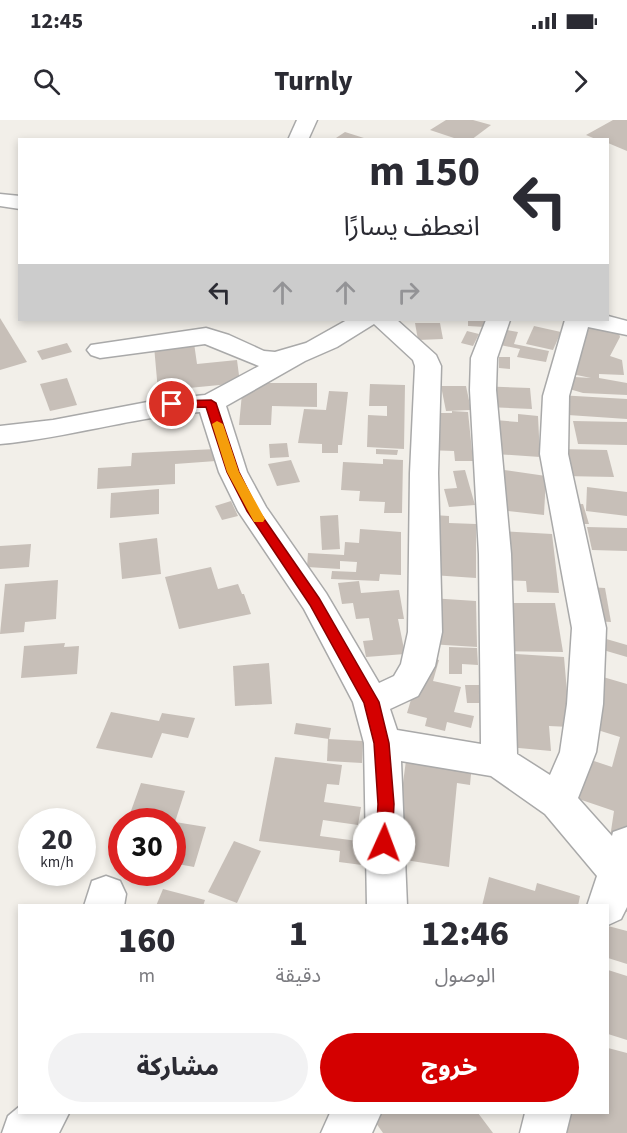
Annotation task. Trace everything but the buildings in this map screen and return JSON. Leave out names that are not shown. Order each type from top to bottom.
[{"type":"street","points":[[299,138],[307,120]]},
{"type":"street","points":[[0,200],[18,203]]},
{"type":"street","points":[[0,435],[78,423],[172,404],[211,403],[362,321]]},
{"type":"street","points":[[371,702],[406,686],[418,666],[425,632],[424,473],[428,366],[427,360],[384,321]]},
{"type":"street","points":[[498,321],[484,358],[483,390],[495,554],[499,762]]},
{"type":"street","points":[[558,802],[578,752],[585,704],[590,628],[554,454],[556,396],[577,321]]},
{"type":"street","points":[[599,321],[625,324]]},
{"type":"street","points":[[100,350],[206,336],[220,339],[261,359],[276,360],[295,357]]},
{"type":"street","points":[[211,403],[233,472],[253,511],[315,601],[371,702],[382,743],[386,804],[384,843],[387,904]]},
{"type":"street","points":[[382,743],[499,762],[558,802],[617,874]]},
{"type":"street","points":[[25,1133],[45,1114]]},
{"type":"street","points":[[344,1133],[357,1114]]},
{"type":"street","points":[[543,1133],[548,1114]]},
{"type":"slow traffic","points":[[217,424],[233,472],[259,519]]},
{"type":"route","points":[[172,404],[211,403],[233,472],[253,511],[315,601],[371,702],[382,743],[386,804],[384,843]]}]
